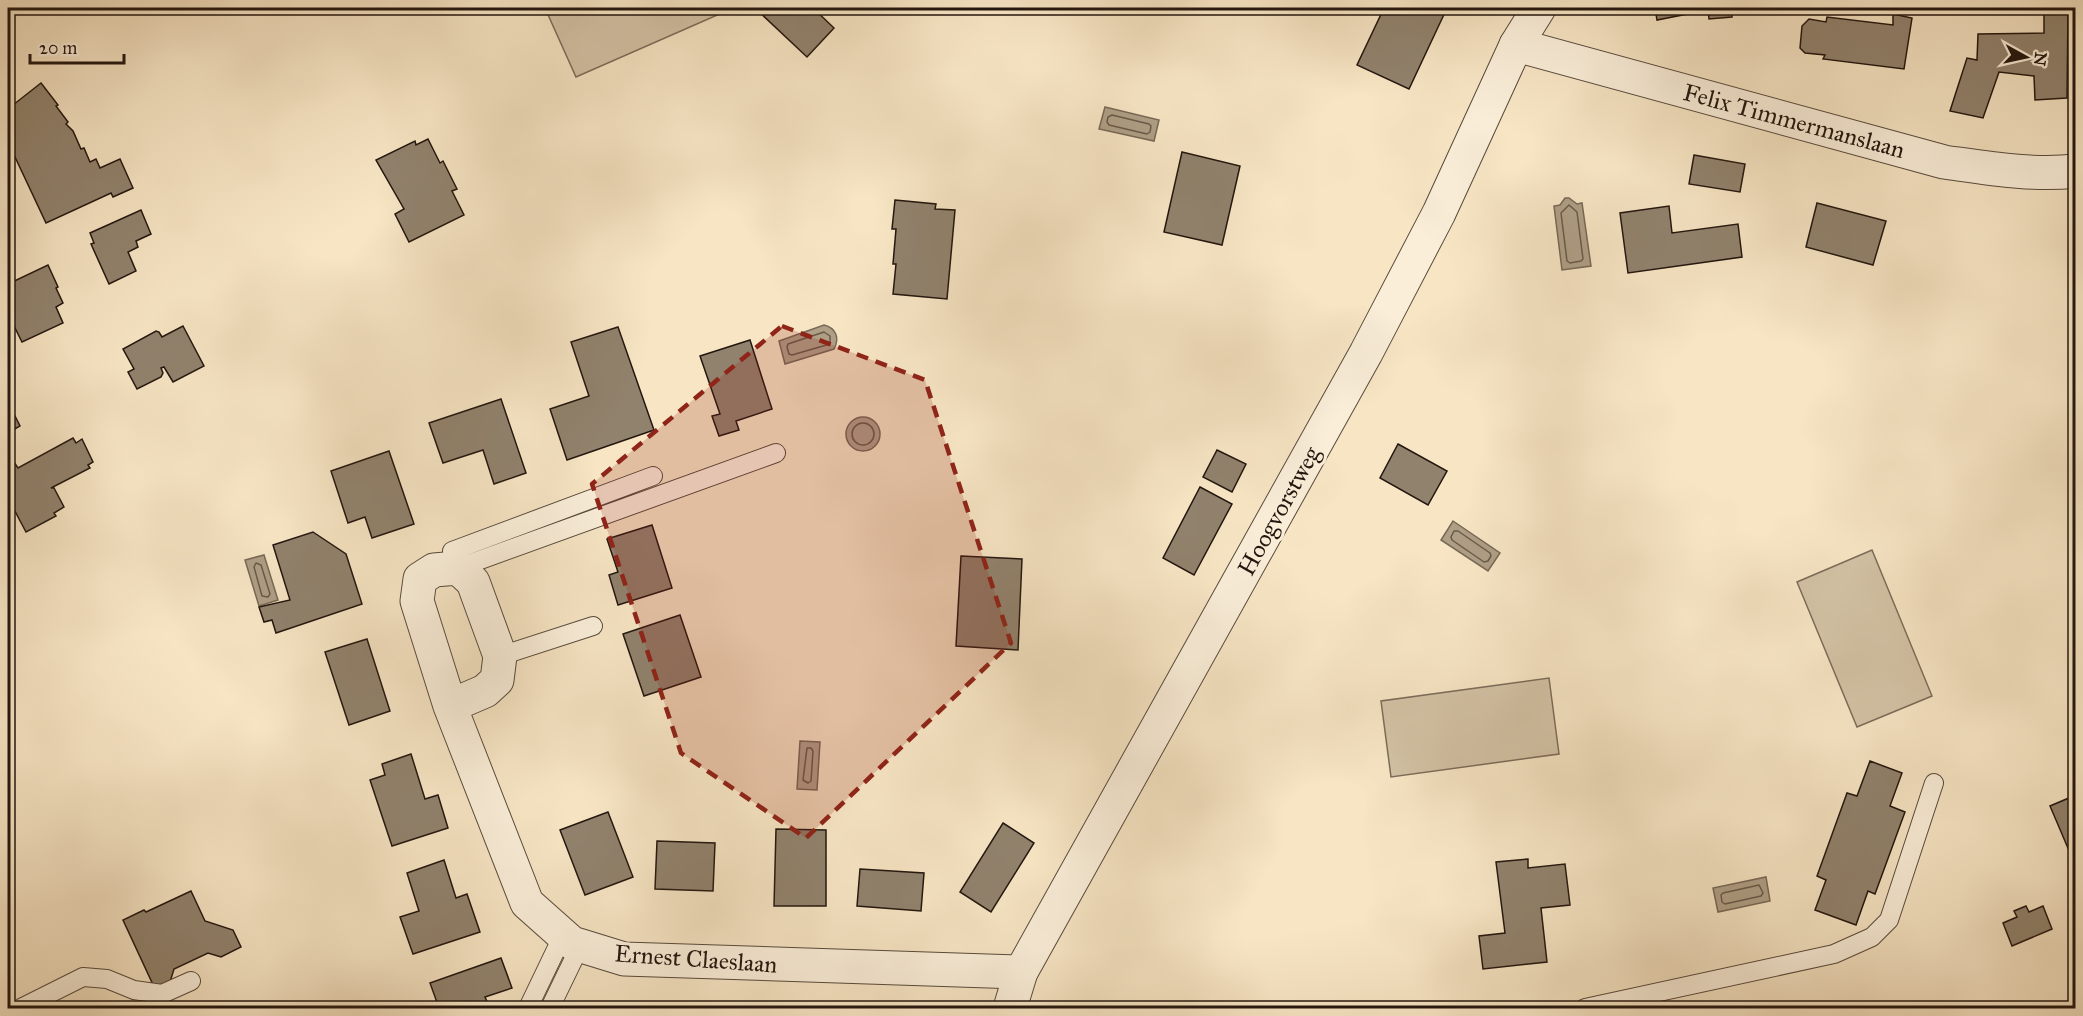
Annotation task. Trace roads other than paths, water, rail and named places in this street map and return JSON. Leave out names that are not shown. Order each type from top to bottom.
[{"type":"street","name":"Hoogvorstweg","points":[[1010,1008],[1021,972],[1366,353],[1439,213],[1516,45],[1539,8]]},
{"type":"street","name":"Felix Timmermanslaan","points":[[1516,45],[1944,162],[2012,171],[2061,173],[2076,171]]},
{"type":"street","name":"Ernest Claeslaan","points":[[458,568],[434,570],[420,579],[417,601],[450,706],[527,903],[571,940],[624,960],[1021,972]]},
{"type":"street","points":[[450,706],[485,691],[497,680],[500,656],[473,582],[458,568]]},
{"type":"lane","points":[[653,476],[452,551],[458,568],[776,453]]},
{"type":"lane","points":[[500,656],[593,626]]},
{"type":"lane","points":[[1585,1008],[1834,954],[1872,937],[1889,920],[1934,783]]},
{"type":"lane","points":[[528,1008],[571,940]]},
{"type":"lane","points":[[550,1008],[571,940]]},
{"type":"lane","points":[[21,1008],[83,977],[107,979],[134,990],[162,994],[190,981]]},
{"type":"water","points":[[1105,107],[1159,120],[1154,141],[1099,129]]},
{"type":"water","points":[[1565,198],[1577,204],[1582,203],[1591,266],[1562,270],[1554,206],[1560,205]]},
{"type":"water","points":[[824,325],[836,334],[837,341],[834,349],[785,364],[779,341]]},
{"type":"water","points":[[863,417],[875,422],[880,434],[875,446],[863,451],[851,446],[846,434],[851,422]]},
{"type":"water","points":[[1453,521],[1500,553],[1488,571],[1441,540]]},
{"type":"water","points":[[264,555],[278,600],[259,606],[245,560]]},
{"type":"water","points":[[800,741],[820,742],[817,790],[797,789]]},
{"type":"water","points":[[1766,877],[1770,901],[1718,912],[1713,888]]}]
